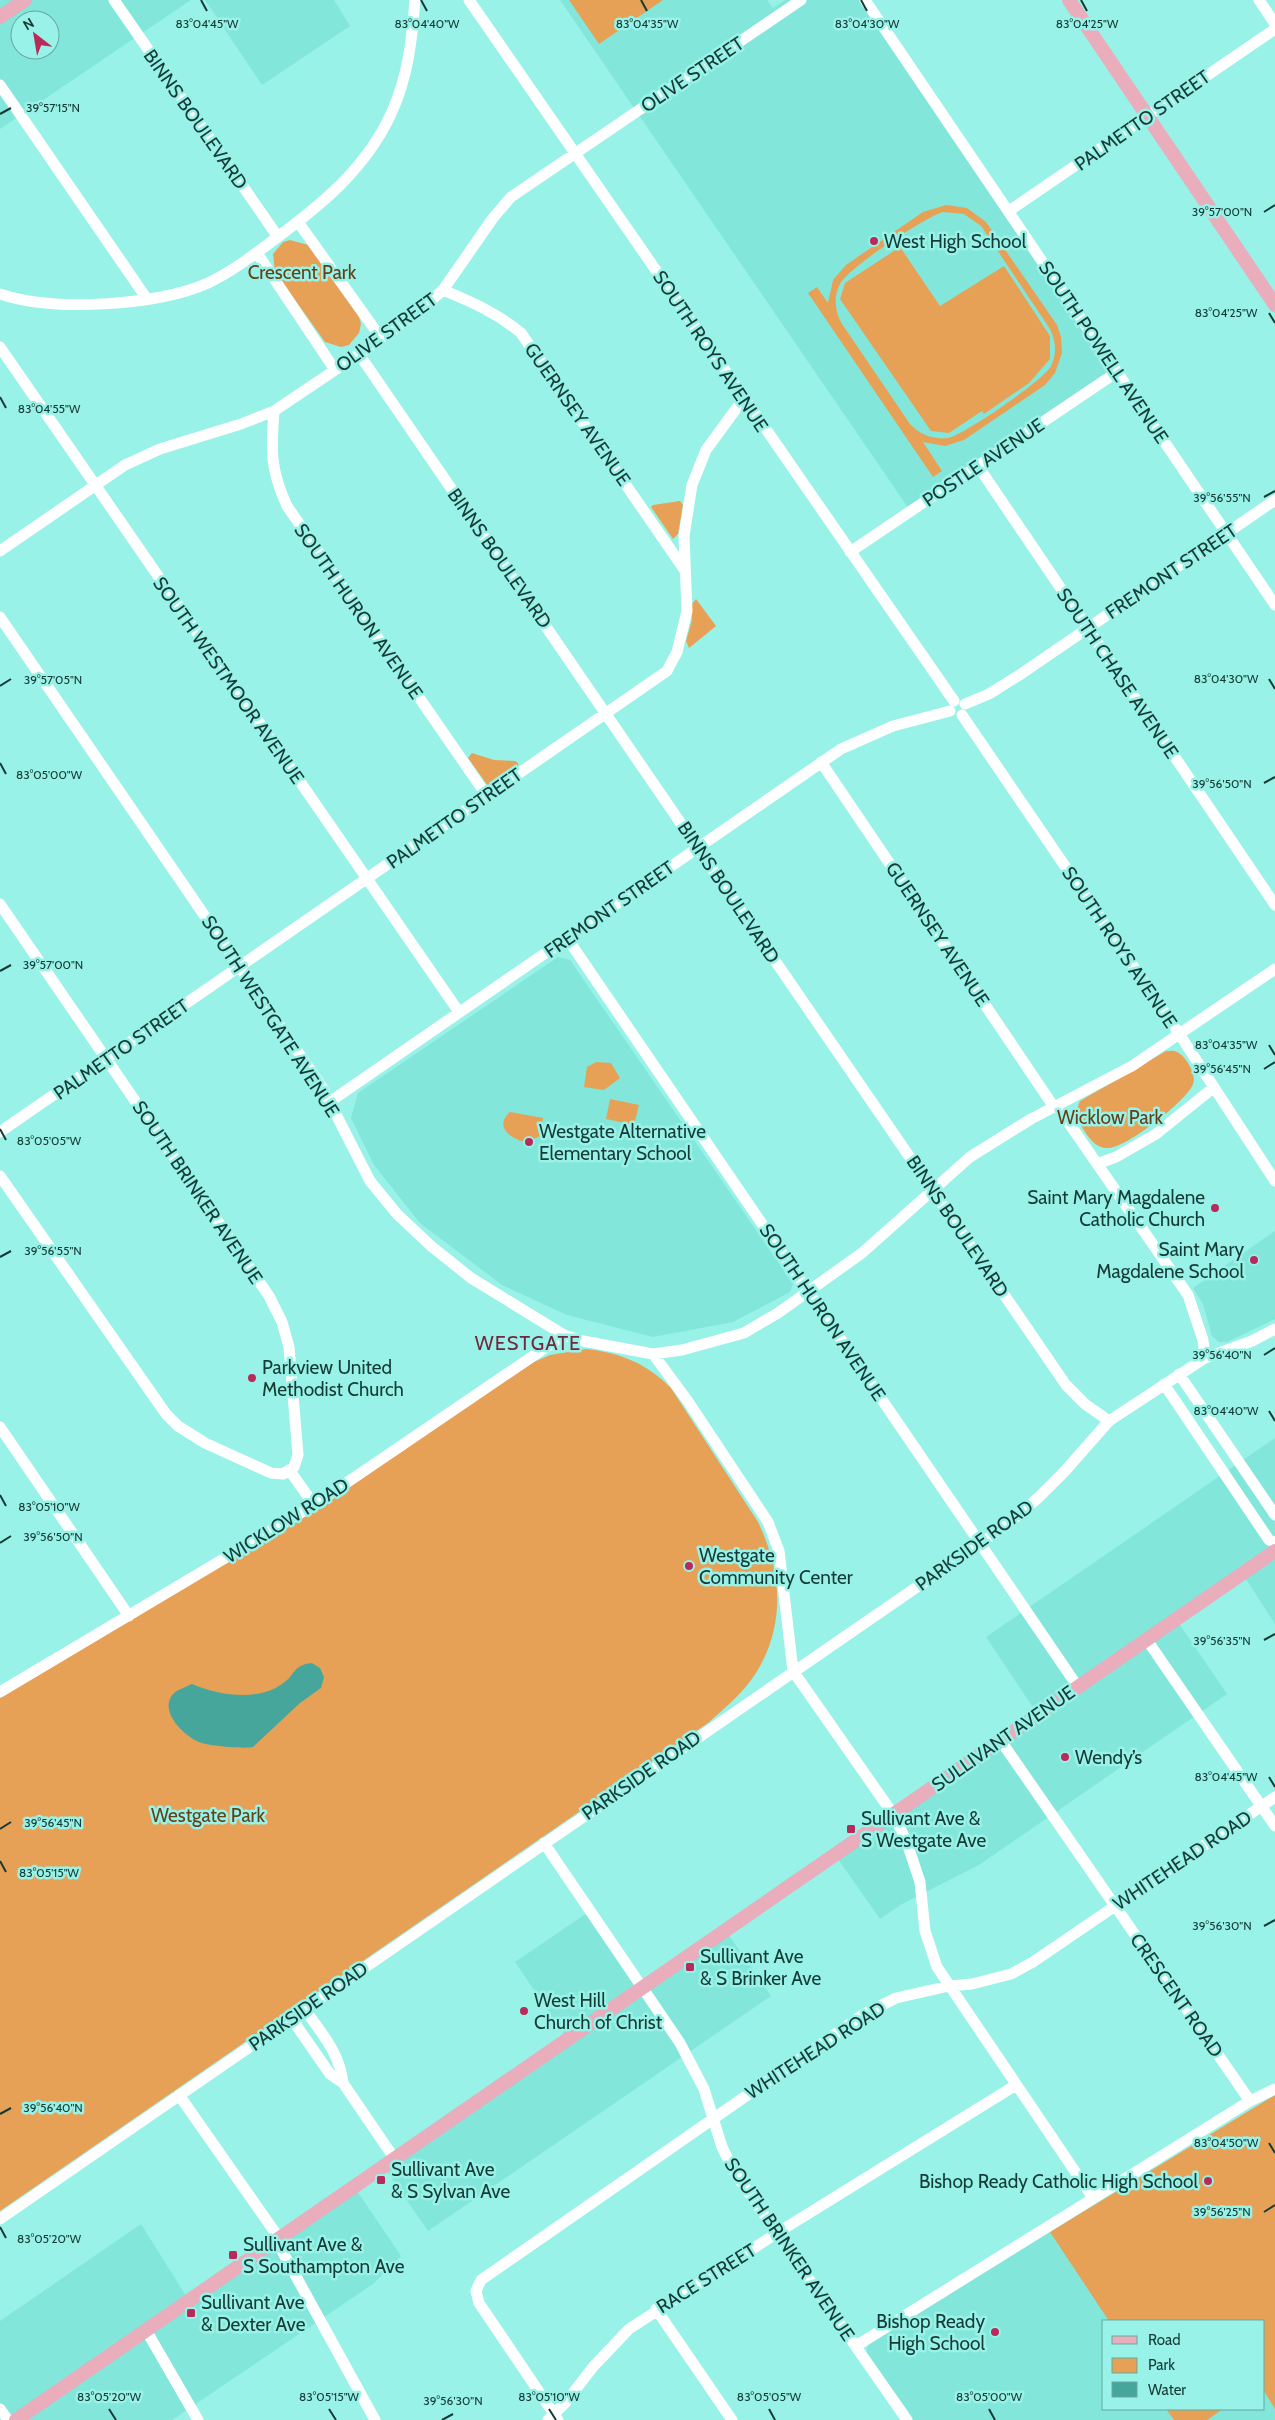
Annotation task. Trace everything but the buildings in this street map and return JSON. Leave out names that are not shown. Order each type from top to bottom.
[{"type":"main road","points":[[0,17],[25,0]]},
{"type":"main road","points":[[1069,0],[1275,304]]},
{"type":"main road","name":"SULLIVANT AVENUE","points":[[16,2420],[1275,1551]]},
{"type":"street","name":"BINNS BOULEVARD","points":[[114,0],[278,237]]},
{"type":"street","points":[[0,294],[50,305],[95,304],[146,299],[207,284],[257,253],[339,188],[360,165],[391,114],[410,58],[415,0]]},
{"type":"street","name":"SOUTH ROYS AVENUE","points":[[469,0],[958,708],[1179,1035],[1275,1181]]},
{"type":"street","name":"OLIVE STREET","points":[[0,550],[125,465],[160,449],[241,424],[274,411],[359,354],[413,316],[443,290],[492,218],[511,198],[801,0]]},
{"type":"street","name":"SOUTH POWELL AVENUE","points":[[865,0],[1275,604]]},
{"type":"street","points":[[1259,0],[1275,24]]},
{"type":"street","name":"PALMETTO STREET","points":[[1009,212],[1275,29]]},
{"type":"street","points":[[0,85],[146,299]]},
{"type":"street","points":[[298,222],[382,338]]},
{"type":"street","points":[[257,253],[335,370]]},
{"type":"street","name":"GUERNSEY AVENUE","points":[[443,290],[486,308],[505,319],[521,333],[685,570]]},
{"type":"street","name":"SOUTH WESTMOOR AVENUE","points":[[0,346],[459,1012]]},
{"type":"street","name":"BINNS BOULEVARD","points":[[359,354],[699,847],[1066,1385],[1085,1404],[1109,1421]]},
{"type":"street","name":"POSTLE AVENUE","points":[[850,552],[1117,372]]},
{"type":"street","name":"PALMETTO STREET","points":[[0,1132],[667,671],[677,652],[687,611],[684,536],[692,485],[706,450],[744,398]]},
{"type":"street","name":"SOUTH HURON AVENUE","points":[[274,411],[271,456],[276,482],[287,506],[487,796]]},
{"type":"street","name":"SOUTH CHASE AVENUE","points":[[978,466],[1275,905]]},
{"type":"street","name":"FREMONT STREET","points":[[331,1101],[841,749],[882,730],[958,708],[997,689],[1275,500]]},
{"type":"street","name":"SOUTH WESTGATE AVENUE","points":[[0,617],[331,1101],[352,1149],[370,1181],[397,1214],[431,1246],[471,1278],[564,1335],[653,1354]]},
{"type":"street","name":"GUERNSEY AVENUE","points":[[821,762],[1056,1106],[1188,1295],[1203,1340],[1205,1358]]},
{"type":"street","name":"SOUTH BRINKER AVENUE","points":[[0,904],[269,1296],[282,1322],[289,1347],[298,1455],[297,1462],[290,1471]]},
{"type":"street","name":"SOUTH HURON AVENUE","points":[[567,938],[1078,1687]]},
{"type":"street","points":[[1094,2198],[949,1986],[930,1951],[925,1931],[920,1882],[906,1840],[893,1814],[793,1671],[779,1551],[768,1522],[687,1400],[653,1354],[691,1348],[744,1333],[809,1292],[862,1253],[970,1157],[1031,1119],[1132,1066],[1275,969]]},
{"type":"street","points":[[1097,1164],[1116,1157],[1156,1134],[1213,1088]]},
{"type":"street","points":[[0,1176],[166,1414],[199,1439],[271,1473],[284,1474],[290,1471],[314,1505]]},
{"type":"street","name":"PARKSIDE ROAD","points":[[0,2219],[1004,1527],[1038,1498],[1065,1471],[1109,1421],[1205,1358],[1252,1341],[1275,1329]]},
{"type":"street","name":"WICKLOW ROAD","points":[[2,1686],[129,1616],[314,1505],[564,1335]]},
{"type":"street","points":[[1179,1374],[1275,1515]]},
{"type":"street","points":[[1164,1384],[1269,1540],[1275,1542]]},
{"type":"street","points":[[0,1426],[129,1616]]},
{"type":"street","points":[[1147,1640],[1275,1826]]},
{"type":"street","name":"CRESCENT ROAD","points":[[1001,1741],[1250,2101]]},
{"type":"street","name":"WHITEHEAD ROAD","points":[[553,2418],[479,2302],[476,2291],[478,2285],[486,2276],[864,2014],[896,1998],[949,1986],[972,1984],[1011,1974],[1033,1962],[1275,1797]]},
{"type":"street","name":"SOUTH BRINKER AVENUE","points":[[544,1843],[680,2043],[700,2078],[722,2147],[736,2173],[907,2420]]},
{"type":"street","points":[[343,2083],[341,2067],[326,2040],[308,2014],[298,2012],[296,2025],[330,2074],[343,2083],[394,2158]]},
{"type":"street","name":"RACE STREET","points":[[553,2418],[629,2329],[656,2309],[1016,2085]]},
{"type":"street","points":[[856,2346],[1250,2101],[1275,2090]]},
{"type":"street","points":[[179,2096],[277,2239],[375,2420]]},
{"type":"street","points":[[656,2309],[732,2420]]},
{"type":"street","points":[[146,2330],[198,2420]]},
{"type":"street","points":[[0,2409],[8,2420]]},
{"type":"shaded area","points":[[0,0],[191,0],[0,129]]},
{"type":"shaded area","points":[[205,0],[334,0],[350,26],[262,85]]},
{"type":"shaded area","name":"West High School","points":[[560,0],[767,0],[773,8],[785,0],[859,0],[1111,370],[909,509]]},
{"type":"shaded area","name":"Westgate Alternative Elementary School","points":[[558,957],[570,960],[793,1284],[790,1292],[733,1322],[653,1337],[567,1315],[502,1285],[420,1223],[374,1165],[351,1118],[358,1093]]},
{"type":"shaded area","name":"Saint Mary Magdalene School","points":[[1275,1231],[1275,1319],[1227,1342],[1219,1342],[1212,1336],[1203,1304],[1193,1288]]},
{"type":"shaded area","points":[[1275,1438],[1275,1624],[1244,1576],[1178,1622],[1227,1694],[979,1865],[902,1904],[880,1919],[833,1852],[1036,1712],[986,1637]]},
{"type":"shaded area","points":[[593,1909],[644,1983],[724,1928],[771,1996],[428,2231],[382,2164],[566,2037],[515,1962]]},
{"type":"shaded area","name":"Bishop Ready Catholic High School","points":[[1275,2100],[1275,2420],[913,2420],[866,2352],[869,2342],[1050,2232],[1053,2236]]},
{"type":"shaded area","points":[[353,2185],[401,2256],[373,2284],[172,2420],[0,2420],[0,2321],[141,2224],[186,2296]]},
{"type":"green space","points":[[569,0],[663,0],[599,44]]},
{"type":"green space","points":[[946,205],[967,208],[986,222],[1057,325],[1061,337],[1062,353],[1055,373],[1045,385],[964,440],[945,446],[923,442],[942,471],[933,477],[808,293],[817,287],[828,303],[833,280],[846,265],[923,212]],"holes":[[[943,212],[964,214],[981,226],[1050,329],[1054,338],[1055,352],[1051,366],[1020,394],[986,418],[957,435],[948,438],[937,438],[918,431],[910,424],[842,324],[836,309],[836,299],[840,284],[846,277],[888,244],[920,223]]]},
{"type":"green space","name":"Crescent Park","points":[[290,240],[308,245],[359,317],[361,324],[359,333],[349,345],[341,347],[325,342],[275,272],[273,254],[283,242]]},
{"type":"green space","points":[[900,247],[940,306],[1004,266],[1050,336],[1050,359],[1029,383],[984,414],[982,411],[949,433],[931,431],[840,299],[845,283]]},
{"type":"green space","points":[[680,501],[683,505],[678,534],[673,539],[651,507],[653,505]]},
{"type":"green space","points":[[696,599],[716,626],[689,648],[686,641],[692,620],[691,605]]},
{"type":"green space","points":[[472,753],[494,760],[515,761],[518,763],[518,767],[488,786],[468,758]]},
{"type":"green space","name":"Wicklow Park","points":[[1166,1051],[1175,1051],[1180,1054],[1190,1066],[1194,1080],[1188,1092],[1156,1122],[1129,1140],[1109,1148],[1095,1144],[1079,1121],[1077,1110],[1080,1101]]},
{"type":"green space","points":[[596,1062],[611,1063],[620,1078],[604,1090],[584,1087],[587,1067]]},
{"type":"green space","points":[[610,1099],[639,1105],[634,1125],[606,1119]]},
{"type":"green space","points":[[510,1112],[543,1118],[540,1136],[527,1142],[516,1139],[506,1132],[503,1123]]},
{"type":"green space","name":"Westgate Park","points":[[586,1349],[611,1353],[632,1361],[652,1372],[671,1388],[758,1522],[772,1560],[777,1598],[772,1636],[766,1655],[756,1673],[740,1694],[708,1723],[0,2211],[0,1698],[110,1632],[534,1362],[550,1355]]},
{"type":"green space","points":[[1275,2095],[1275,2409],[1265,2393],[1265,2320],[1108,2320],[1050,2232]]},
{"type":"green space","points":[[1167,2410],[1222,2410],[1207,2420],[1174,2420]]},
{"type":"water","points":[[312,1663],[320,1668],[324,1677],[321,1688],[300,1703],[253,1747],[226,1747],[199,1742],[186,1734],[174,1722],[170,1714],[170,1700],[174,1693],[192,1684],[225,1694],[249,1695],[261,1693],[272,1690],[282,1684],[297,1668]]},
{"type":"place","name":"West High School","points":[[874,241]]},
{"type":"place","name":"Westgate Alternative Elementary School","points":[[529,1142]]},
{"type":"place","name":"Saint Mary Magdalene Catholic Church","points":[[1215,1208]]},
{"type":"place","name":"Saint Mary Magdalene School","points":[[1254,1260]]},
{"type":"place","name":"Parkview United Methodist Church","points":[[252,1378]]},
{"type":"place","name":"Westgate Community Center","points":[[689,1566]]},
{"type":"place","name":"Wendy’s","points":[[1065,1757]]},
{"type":"place","name":"Sullivant Ave & S Westgate Ave","points":[[851,1829]]},
{"type":"place","name":"Sullivant Ave & S Brinker Ave","points":[[690,1967]]},
{"type":"place","name":"West Hill Church of Christ","points":[[524,2011]]},
{"type":"place","name":"Sullivant Ave & S Sylvan Ave","points":[[381,2180]]},
{"type":"place","name":"Bishop Ready Catholic High School","points":[[1208,2181]]},
{"type":"place","name":"Sullivant Ave & S Southampton Ave","points":[[233,2255]]},
{"type":"place","name":"Sullivant Ave & Dexter Ave","points":[[191,2313]]},
{"type":"place","name":"Bishop Ready High School","points":[[995,2332]]},
{"type":"district","name":"WESTGATE","points":[[528,1343]]}]
